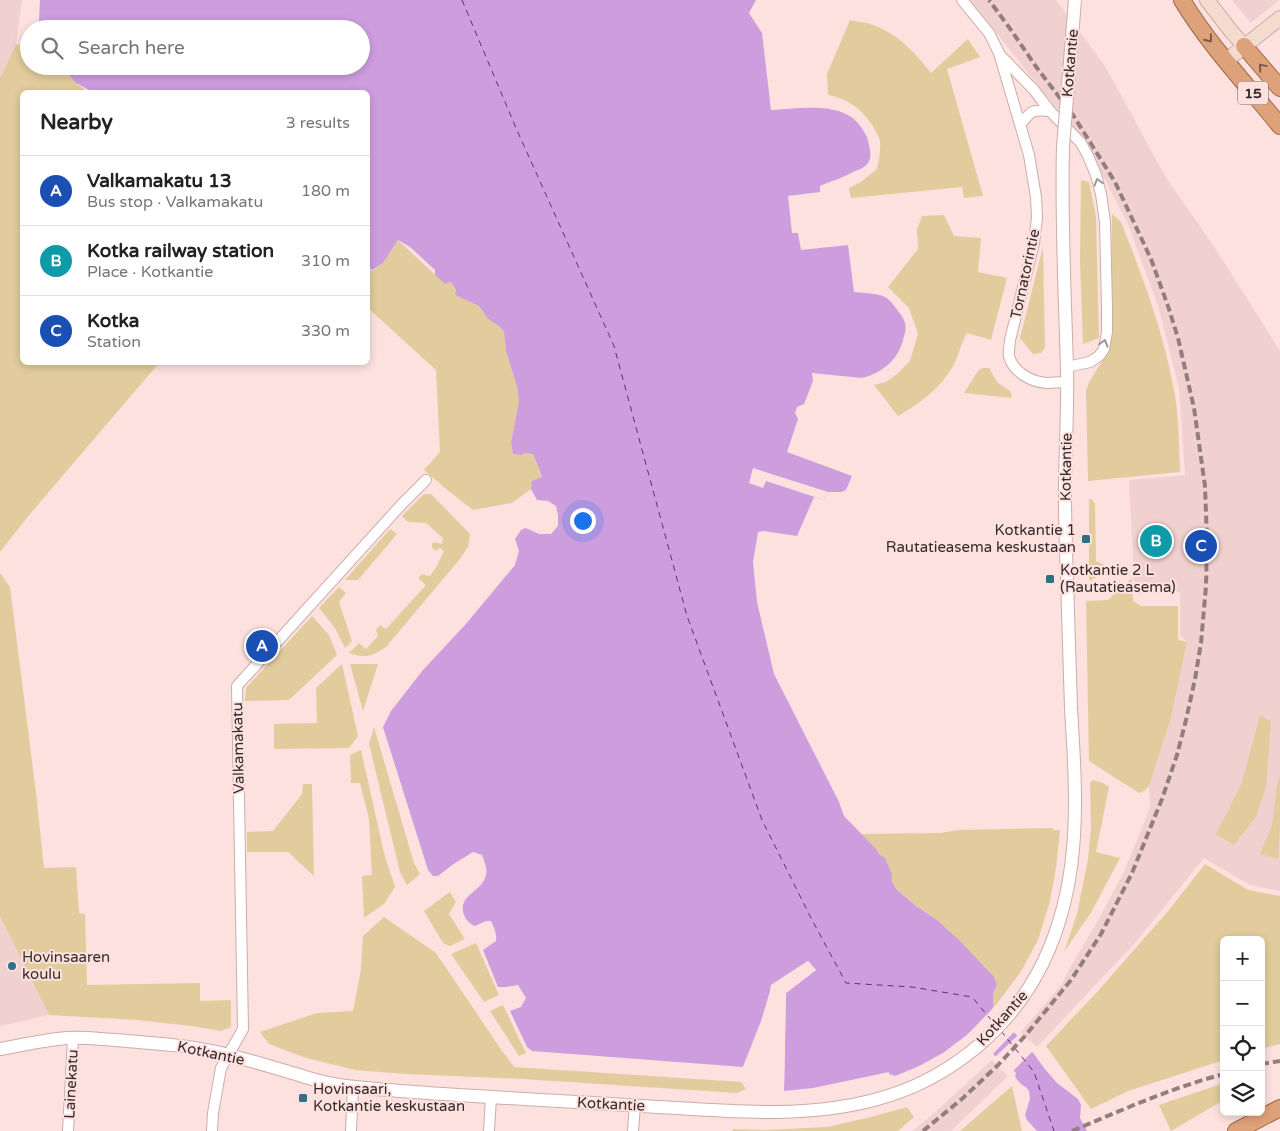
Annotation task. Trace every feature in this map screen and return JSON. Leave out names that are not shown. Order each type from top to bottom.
[{"type":"highway","name":"15","points":[[1182,0],[1205,34],[1280,126]]},
{"type":"highway","name":"15","points":[[1244,46],[1280,88]]},
{"type":"highway","points":[[1236,1131],[1280,1108]]},
{"type":"main road","name":"15","points":[[1207,0],[1244,46]]},
{"type":"main road","points":[[1227,60],[1280,18]]},
{"type":"street","name":"Tornatorintie","points":[[962,0],[989,33],[999,53],[1020,125],[1036,197],[1034,243],[1010,340],[1009,355],[1012,364],[1019,372],[1032,380],[1046,383],[1067,382]]},
{"type":"street","name":"Kotkantie","points":[[0,1049],[73,1038],[146,1042],[183,1046],[229,1055],[329,1084],[353,1087],[492,1097],[784,1113],[821,1110],[875,1100],[922,1083],[950,1067],[977,1047],[997,1028],[1030,988],[1049,949],[1059,923],[1072,869],[1075,838],[1075,776],[1065,518],[1067,367],[1062,192],[1063,146],[1075,0]]},
{"type":"street","name":"Tornatorintie","points":[[999,53],[1081,143],[1096,175],[1101,194],[1105,222],[1107,332],[1104,348],[1099,356],[1090,362],[1067,367]]},
{"type":"street","points":[[1020,125],[1028,114],[1038,109],[1050,111]]},
{"type":"street","name":"Valkamakatu","points":[[212,1131],[221,1068],[243,1029],[237,686],[426,480]]},
{"type":"street","name":"Lainekatu","points":[[68,1131],[73,1038]]},
{"type":"street","points":[[350,1131],[353,1087]]},
{"type":"street","points":[[489,1131],[492,1097]]},
{"type":"street","points":[[633,1131],[635,1105]]},
{"type":"shaded area","points":[[0,0],[22,0],[16,44],[0,78]]},
{"type":"shaded area","points":[[40,0],[756,0],[749,13],[762,33],[771,110],[820,108],[832,109],[843,113],[853,118],[861,127],[867,137],[870,149],[868,163],[862,168],[820,186],[820,192],[788,196],[792,233],[798,233],[801,250],[848,245],[854,292],[887,298],[901,315],[906,328],[901,347],[888,365],[876,373],[862,378],[812,373],[813,381],[804,404],[797,407],[795,413],[798,419],[787,452],[852,476],[846,490],[828,492],[824,500],[814,497],[797,536],[763,531],[758,532],[753,562],[757,602],[774,674],[839,802],[844,816],[885,858],[892,874],[892,882],[897,890],[937,920],[994,977],[997,985],[993,994],[993,1009],[1034,1054],[1057,1083],[1078,1099],[1081,1105],[1080,1118],[1087,1131],[1037,1131],[1025,1115],[1030,1099],[1029,1091],[1015,1077],[1016,1073],[998,1056],[995,1056],[972,1031],[943,1053],[895,1076],[889,1074],[889,1072],[813,1088],[784,1091],[786,993],[816,970],[808,961],[771,985],[764,1016],[743,1067],[532,1051],[527,1047],[510,1011],[521,1007],[526,998],[518,985],[498,987],[483,950],[496,941],[496,933],[491,921],[475,926],[468,922],[464,915],[464,902],[480,886],[486,875],[482,855],[473,852],[438,876],[433,876],[428,870],[383,727],[391,711],[423,670],[465,625],[515,565],[519,551],[515,539],[521,530],[526,528],[539,534],[551,534],[558,526],[556,506],[548,501],[537,500],[531,489],[532,481],[542,477],[533,454],[513,454],[511,442],[519,401],[517,387],[506,351],[504,332],[488,319],[479,306],[455,295],[456,290],[451,282],[445,284],[435,275],[435,270],[410,247],[398,240],[383,263],[372,270],[370,268],[370,90],[89,90],[76,83],[68,75],[370,75],[370,20],[39,20]]},
{"type":"shaded area","points":[[970,0],[1056,0],[1105,66],[1165,176],[1215,248],[1280,351],[1280,891],[1250,885],[1204,858],[1135,943],[1037,1047],[1021,1032],[1062,984],[1123,874],[1150,808],[1149,786],[1171,718],[1187,642],[1180,635],[1180,592],[1135,594],[1129,480],[1185,475],[1179,388],[1158,306],[1128,224],[1089,149]]},
{"type":"shaded area","points":[[1232,0],[1279,0],[1251,23]]},
{"type":"shaded area","points":[[850,20],[870,24],[897,37],[912,50],[931,73],[968,39],[980,57],[947,69],[983,196],[964,198],[962,187],[851,198],[849,188],[861,182],[877,169],[880,141],[873,126],[859,110],[842,99],[828,95],[827,74]]},
{"type":"shaded area","points":[[16,44],[20,46],[20,75],[67,75],[85,90],[20,90],[20,365],[157,365],[30,514],[0,552],[0,78]]},
{"type":"shaded area","points":[[1081,180],[1089,182],[1096,217],[1099,338],[1083,344],[1080,261]]},
{"type":"shaded area","points":[[1112,214],[1121,222],[1144,282],[1163,343],[1176,406],[1180,472],[1088,481],[1086,391],[1089,382],[1106,355],[1111,334]]},
{"type":"shaded area","points":[[944,215],[954,236],[981,238],[978,272],[1007,278],[991,340],[967,333],[953,366],[942,382],[922,401],[898,416],[874,385],[886,382],[910,361],[918,334],[909,308],[888,287],[918,249],[917,229],[922,216]]},
{"type":"shaded area","points":[[398,240],[445,284],[451,282],[456,290],[455,295],[479,306],[488,319],[504,332],[506,351],[517,387],[519,401],[511,442],[525,452],[533,454],[542,478],[512,503],[473,510],[424,470],[440,452],[436,370],[370,310],[370,270],[372,271],[383,263]]},
{"type":"shaded area","points":[[1043,247],[1045,348],[1041,353],[1033,354],[1020,338]]},
{"type":"shaded area","points":[[982,368],[989,368],[997,382],[1010,391],[1012,398],[964,393]]},
{"type":"shaded area","points":[[424,494],[431,494],[470,534],[468,547],[386,647],[368,656],[349,653],[359,643],[366,649],[378,636],[376,630],[380,625],[386,629],[426,585],[418,578],[422,574],[430,576],[437,566],[444,551],[440,548],[435,551],[432,544],[434,542],[442,544],[443,538],[426,523],[408,522],[402,516]]},
{"type":"shaded area","points":[[1089,499],[1092,499],[1095,504],[1096,561],[1105,565],[1101,574],[1090,581],[1087,570],[1089,559]]},
{"type":"shaded area","points":[[390,529],[397,534],[358,580],[345,580]]},
{"type":"shaded area","points":[[0,573],[10,587],[44,868],[76,867],[79,913],[85,914],[87,985],[200,983],[200,1001],[231,1000],[231,1027],[221,1031],[137,1020],[49,1015],[0,916]]},
{"type":"shaded area","points":[[1132,578],[1133,601],[1141,606],[1178,606],[1178,640],[1187,642],[1171,718],[1149,786],[1139,793],[1089,761],[1086,601],[1108,600]]},
{"type":"shaded area","points":[[339,587],[346,593],[339,602],[352,641],[345,648],[335,628],[319,608]]},
{"type":"shaded area","points":[[312,616],[329,635],[337,655],[289,700],[245,701],[246,688]]},
{"type":"shaded area","points":[[342,664],[358,736],[349,748],[274,749],[274,724],[317,723],[316,688]]},
{"type":"shaded area","points":[[350,664],[378,664],[363,711]]},
{"type":"shaded area","points":[[1260,716],[1271,721],[1266,786],[1256,817],[1234,845],[1216,834],[1241,785]]},
{"type":"shaded area","points":[[374,727],[414,863],[420,874],[407,885],[400,872],[369,744]]},
{"type":"shaded area","points":[[361,750],[384,853],[395,887],[384,904],[364,918],[362,876],[372,875],[369,819],[360,783],[351,783],[350,755]]},
{"type":"shaded area","points":[[1278,778],[1280,778],[1280,823],[1278,859],[1260,854],[1272,825]]},
{"type":"shaded area","points":[[1093,780],[1109,787],[1096,852],[1120,858],[1092,911],[1064,952],[1077,914],[1088,859],[1091,828],[1090,783]]},
{"type":"shaded area","points":[[303,784],[312,784],[314,876],[288,852],[247,852],[247,832],[273,831],[302,794]]},
{"type":"shaded area","points":[[1053,828],[1053,830],[1060,830],[1056,868],[1050,901],[1038,940],[1022,970],[993,1009],[993,994],[997,985],[984,967],[937,920],[897,890],[892,882],[892,874],[880,855],[861,834],[940,833],[959,830]]},
{"type":"shaded area","points":[[1205,864],[1248,890],[1280,896],[1280,1044],[1265,1048],[1265,936],[1220,936],[1220,1061],[1128,1091],[1091,1109],[1046,1046],[1098,991],[1169,910]]},
{"type":"shaded area","points":[[450,892],[456,902],[449,914],[465,939],[450,946],[443,943],[424,911]]},
{"type":"shaded area","name":"Hovinsaaren koulu","points":[[0,916],[49,1015],[0,1026]]},
{"type":"shaded area","points":[[384,917],[436,953],[514,1067],[741,1082],[746,1089],[737,1093],[355,1070],[306,1058],[269,1044],[260,1032],[317,1013],[353,1011],[361,969],[363,936]]},
{"type":"shaded area","points":[[476,943],[499,995],[484,1002],[451,954]]},
{"type":"shaded area","points":[[503,1005],[526,1053],[519,1056],[490,1011]]},
{"type":"shaded area","points":[[992,1060],[1008,1076],[951,1131],[912,1131],[931,1116]]},
{"type":"shaded area","points":[[1220,1084],[1220,1103],[1171,1131],[1159,1105]]},
{"type":"shaded area","points":[[1012,1086],[1022,1131],[960,1131]]},
{"type":"shaded area","points":[[907,1107],[914,1117],[898,1131],[733,1131],[732,1129],[765,1130],[827,1127]]},
{"type":"pier","points":[[753,468],[828,492],[824,500],[766,481],[763,488],[749,483]]},
{"type":"pier","points":[[808,961],[816,970],[786,993],[784,1091],[781,1089],[784,993],[813,970],[808,964],[773,987],[764,1021],[745,1068],[743,1067],[761,1021],[771,985]]},
{"type":"pier","points":[[995,1006],[1016,1030],[991,1056],[972,1034],[968,1037],[967,1035]]},
{"type":"pier","points":[[1019,1034],[1034,1050],[1012,1072],[994,1058]]},
{"type":"ferry route","points":[[462,0],[516,128],[614,346],[687,616],[762,820],[811,918],[846,983],[912,987],[972,997],[993,1022]]},
{"type":"ferry route","points":[[1001,1031],[1034,1072],[1054,1131]]},
{"type":"railway","points":[[923,1131],[963,1098],[1025,1036],[1071,980],[1101,934],[1132,873],[1162,799],[1177,755],[1195,679],[1201,643],[1206,586],[1205,486],[1194,408],[1178,338],[1151,259],[1115,182],[1073,115],[989,0]]},
{"type":"railway","points":[[1265,1063],[1280,1061]]},
{"type":"railway","points":[[1072,1131],[1128,1107],[1220,1075]]},
{"type":"place","name":"Kotkantie 1 Rautatieasema keskustaan","points":[[1086,539]]},
{"type":"place","name":"Kotka railway station","points":[[1156,541]]},
{"type":"place","name":"Kotka","points":[[1201,546]]},
{"type":"place","name":"Kotkantie 2 L (Rautatieasema)","points":[[1050,579]]},
{"type":"place","name":"Valkamakatu 13","points":[[262,646]]},
{"type":"place","name":"Hovinsaaren koulu","points":[[12,966]]},
{"type":"place","name":"Hovinsaari, Kotkantie keskustaan","points":[[303,1098]]}]
